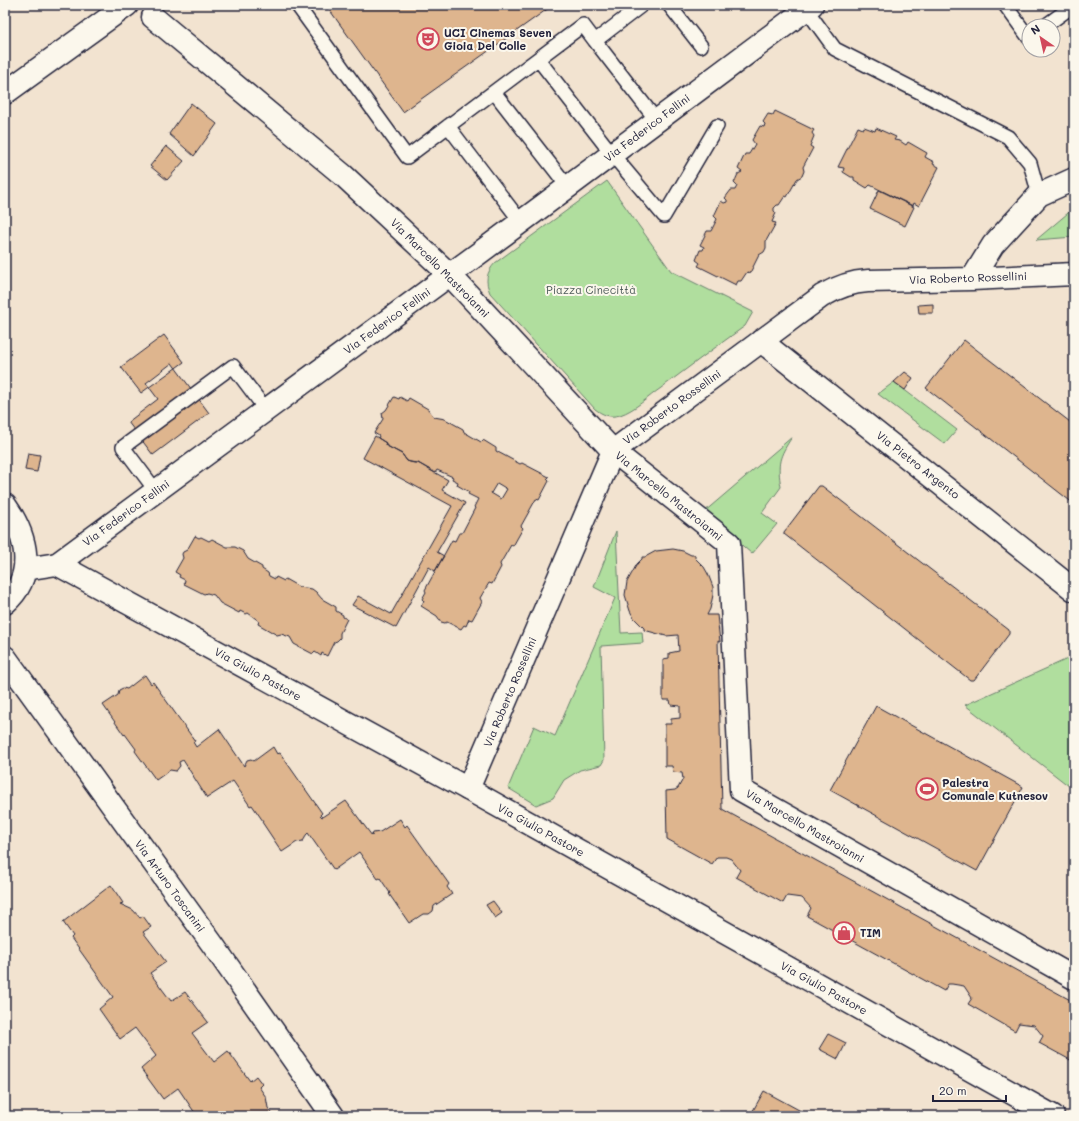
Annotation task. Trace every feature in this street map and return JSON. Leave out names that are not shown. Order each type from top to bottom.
[{"type":"street","points":[[5,92],[127,5]]},
{"type":"street","name":"Via Federico Fellini","points":[[57,564],[450,275],[809,7]]},
{"type":"street","name":"Via Marcello Mastroianni","points":[[153,17],[343,175],[450,275],[613,451],[729,543],[741,790],[1074,978]]},
{"type":"street","points":[[972,279],[993,245],[1039,195],[1074,178]]},
{"type":"street","name":"Via Roberto Rossellini","points":[[468,789],[613,451],[831,290],[848,284],[868,281],[972,279],[1074,274]]},
{"type":"street","name":"Via Pietro Argento","points":[[761,341],[1074,590]]},
{"type":"street","points":[[5,505],[16,522],[22,536],[25,549],[24,569],[17,590],[5,603]]},
{"type":"street","points":[[24,569],[57,564]]},
{"type":"street","name":"Via Giulio Pastore","points":[[57,564],[468,789],[1053,1116]]},
{"type":"street","name":"Via Arturo Toscanini","points":[[5,657],[213,945],[334,1116]]},
{"type":"lane","points":[[298,5],[407,157],[583,25],[657,121]]},
{"type":"lane","points":[[595,40],[642,5]]},
{"type":"lane","points":[[670,5],[701,46]]},
{"type":"lane","points":[[1005,5],[1021,27]]},
{"type":"lane","points":[[1056,18],[1074,5]]},
{"type":"lane","points":[[809,7],[835,49],[1008,137],[1030,163],[1039,195]]},
{"type":"lane","points":[[538,59],[612,154],[664,216],[717,126]]},
{"type":"lane","points":[[494,92],[568,187]]},
{"type":"lane","points":[[448,126],[521,222]]},
{"type":"lane","points":[[156,491],[123,447],[233,366],[266,410]]},
{"type":"green space","name":"Piazza Cinecittà","points":[[607,181],[671,271],[753,312],[745,326],[636,407],[626,413],[613,416],[604,414],[595,409],[490,293],[487,285],[488,274],[495,263]]},
{"type":"green space","points":[[1074,208],[1074,237],[1036,240]]},
{"type":"green space","points":[[894,382],[957,430],[945,444],[878,394]]},
{"type":"green space","points":[[792,437],[780,460],[779,472],[781,487],[762,513],[777,524],[752,554],[704,512]]},
{"type":"green space","points":[[616,531],[621,633],[642,632],[643,643],[601,646],[604,760],[601,765],[580,770],[564,780],[553,798],[536,805],[508,788],[534,726],[555,736],[615,598],[594,587]]},
{"type":"green space","points":[[1074,656],[1074,790],[965,705]]},
{"type":"building","name":"UCI Cinemas Seven Gioia Del Colle","points":[[326,5],[553,5],[403,112]]},
{"type":"building","points":[[191,103],[217,124],[194,156],[169,134]]},
{"type":"building","points":[[775,111],[814,130],[812,133],[814,136],[810,146],[813,148],[803,167],[804,171],[802,176],[797,179],[787,197],[785,196],[779,205],[774,208],[776,213],[772,222],[776,223],[766,241],[766,248],[764,252],[759,255],[750,273],[747,272],[741,281],[738,281],[736,285],[698,266],[700,263],[696,260],[700,250],[703,250],[704,247],[700,245],[707,231],[711,231],[717,219],[714,216],[721,201],[724,203],[727,202],[725,198],[731,190],[735,190],[737,186],[734,183],[738,174],[742,172],[738,169],[745,154],[749,154],[755,144],[752,140],[760,126],[764,127],[765,124],[763,122],[768,114],[773,115]]},
{"type":"building","points":[[858,127],[863,129],[864,127],[875,131],[876,128],[896,137],[894,140],[900,141],[906,145],[908,142],[927,153],[925,157],[939,167],[919,206],[914,203],[913,206],[870,185],[867,188],[854,180],[854,177],[851,177],[843,172],[844,168],[838,167]]},
{"type":"building","points":[[166,146],[184,161],[167,180],[150,166]]},
{"type":"building","points":[[879,190],[914,207],[905,226],[870,209]]},
{"type":"building","points":[[933,304],[933,313],[919,313],[918,305]]},
{"type":"building","points":[[164,335],[184,362],[141,393],[121,367]]},
{"type":"building","points":[[964,340],[1074,425],[1074,504],[926,388]]},
{"type":"building","points":[[172,363],[209,413],[153,455],[128,422],[158,399],[146,383]]},
{"type":"building","points":[[905,372],[913,378],[905,390],[894,382]]},
{"type":"building","points":[[394,397],[399,399],[400,397],[407,401],[409,398],[428,409],[434,417],[445,419],[463,429],[464,432],[481,442],[483,440],[496,448],[496,451],[549,477],[547,479],[549,481],[539,500],[536,499],[521,526],[523,528],[513,546],[511,545],[500,564],[501,567],[492,584],[489,583],[480,598],[482,602],[472,620],[469,619],[466,626],[464,625],[461,629],[447,622],[441,622],[437,616],[421,606],[424,601],[422,599],[426,592],[425,590],[452,540],[455,541],[459,533],[462,533],[478,499],[468,494],[469,492],[457,485],[458,482],[452,479],[453,477],[437,470],[435,473],[418,463],[407,461],[402,454],[385,445],[386,443],[378,438],[379,436],[374,433],[383,419],[382,413],[386,410]],"holes":[[[497,483],[507,489],[501,499],[491,493]]]},
{"type":"building","points":[[375,436],[386,443],[385,445],[402,454],[407,461],[418,463],[448,480],[442,490],[465,503],[437,552],[444,556],[435,571],[429,567],[396,628],[352,605],[358,596],[391,614],[452,506],[363,458]]},
{"type":"building","points":[[28,453],[40,455],[37,472],[25,470]]},
{"type":"building","points":[[819,486],[822,486],[1009,630],[1009,634],[974,680],[970,680],[784,534]]},
{"type":"building","points":[[195,536],[209,541],[212,539],[227,547],[235,547],[243,551],[248,559],[262,567],[262,569],[268,573],[269,576],[275,579],[276,577],[284,581],[285,579],[299,587],[312,589],[322,599],[336,607],[336,611],[347,619],[340,633],[340,638],[334,642],[327,656],[322,653],[321,656],[315,652],[313,654],[294,644],[290,637],[281,634],[277,635],[258,624],[259,621],[248,613],[246,614],[240,611],[239,613],[220,603],[214,595],[207,593],[204,594],[184,584],[185,580],[179,577],[180,575],[175,572],[183,558],[183,552],[187,550]]},
{"type":"building","points":[[673,549],[695,555],[695,558],[704,567],[708,574],[713,587],[710,609],[707,615],[717,615],[720,642],[718,641],[722,809],[1074,1002],[1074,1062],[1039,1043],[1043,1036],[1034,1025],[1019,1023],[1015,1031],[968,1004],[972,998],[964,986],[948,984],[944,991],[807,916],[811,908],[802,898],[787,896],[783,903],[736,877],[740,870],[731,859],[726,857],[717,857],[712,864],[667,839],[666,791],[675,790],[678,788],[683,779],[682,773],[673,772],[672,766],[665,766],[665,724],[671,724],[671,719],[680,718],[680,706],[671,705],[670,700],[663,700],[663,659],[669,658],[669,653],[679,651],[678,635],[666,636],[644,630],[630,611],[625,595],[627,582],[642,557],[656,551]]},
{"type":"building","points":[[145,675],[151,684],[153,682],[195,741],[193,742],[196,747],[219,729],[244,766],[247,760],[251,759],[254,761],[273,747],[277,754],[280,753],[322,813],[320,815],[322,817],[346,801],[372,836],[373,833],[380,832],[400,819],[405,827],[407,825],[449,884],[447,887],[452,894],[434,906],[433,911],[429,914],[423,914],[409,923],[380,878],[378,879],[359,852],[334,870],[308,833],[303,841],[297,842],[282,852],[252,805],[250,806],[233,781],[207,798],[183,760],[179,762],[180,766],[176,771],[170,770],[156,780],[135,751],[136,749],[125,734],[124,735],[103,705],[118,695],[119,690],[123,688],[127,689]]},
{"type":"building","name":"Palestra Comunale Kutnesov","points":[[876,706],[1023,787],[977,871],[830,790]]},
{"type":"building","points":[[111,885],[123,903],[120,904],[133,910],[140,918],[143,916],[151,927],[143,932],[166,962],[150,973],[171,1001],[185,992],[208,1022],[192,1033],[214,1062],[228,1051],[250,1081],[256,1076],[262,1084],[259,1087],[266,1097],[268,1108],[274,1116],[197,1116],[178,1088],[163,1099],[141,1069],[156,1056],[135,1028],[120,1039],[99,1009],[113,997],[71,938],[73,936],[63,922]]},
{"type":"building","points":[[493,901],[502,913],[495,918],[486,905]]},
{"type":"building","points":[[828,1034],[846,1043],[838,1059],[819,1049]]},
{"type":"building","points":[[764,1091],[810,1116],[750,1116]]},
{"type":"place","name":"UCI Cinemas Seven Gioia Del Colle","points":[[428,39]]},
{"type":"place","name":"Palestra Comunale Kutnesov","points":[[927,789]]},
{"type":"place","name":"TIM","points":[[844,933]]}]
